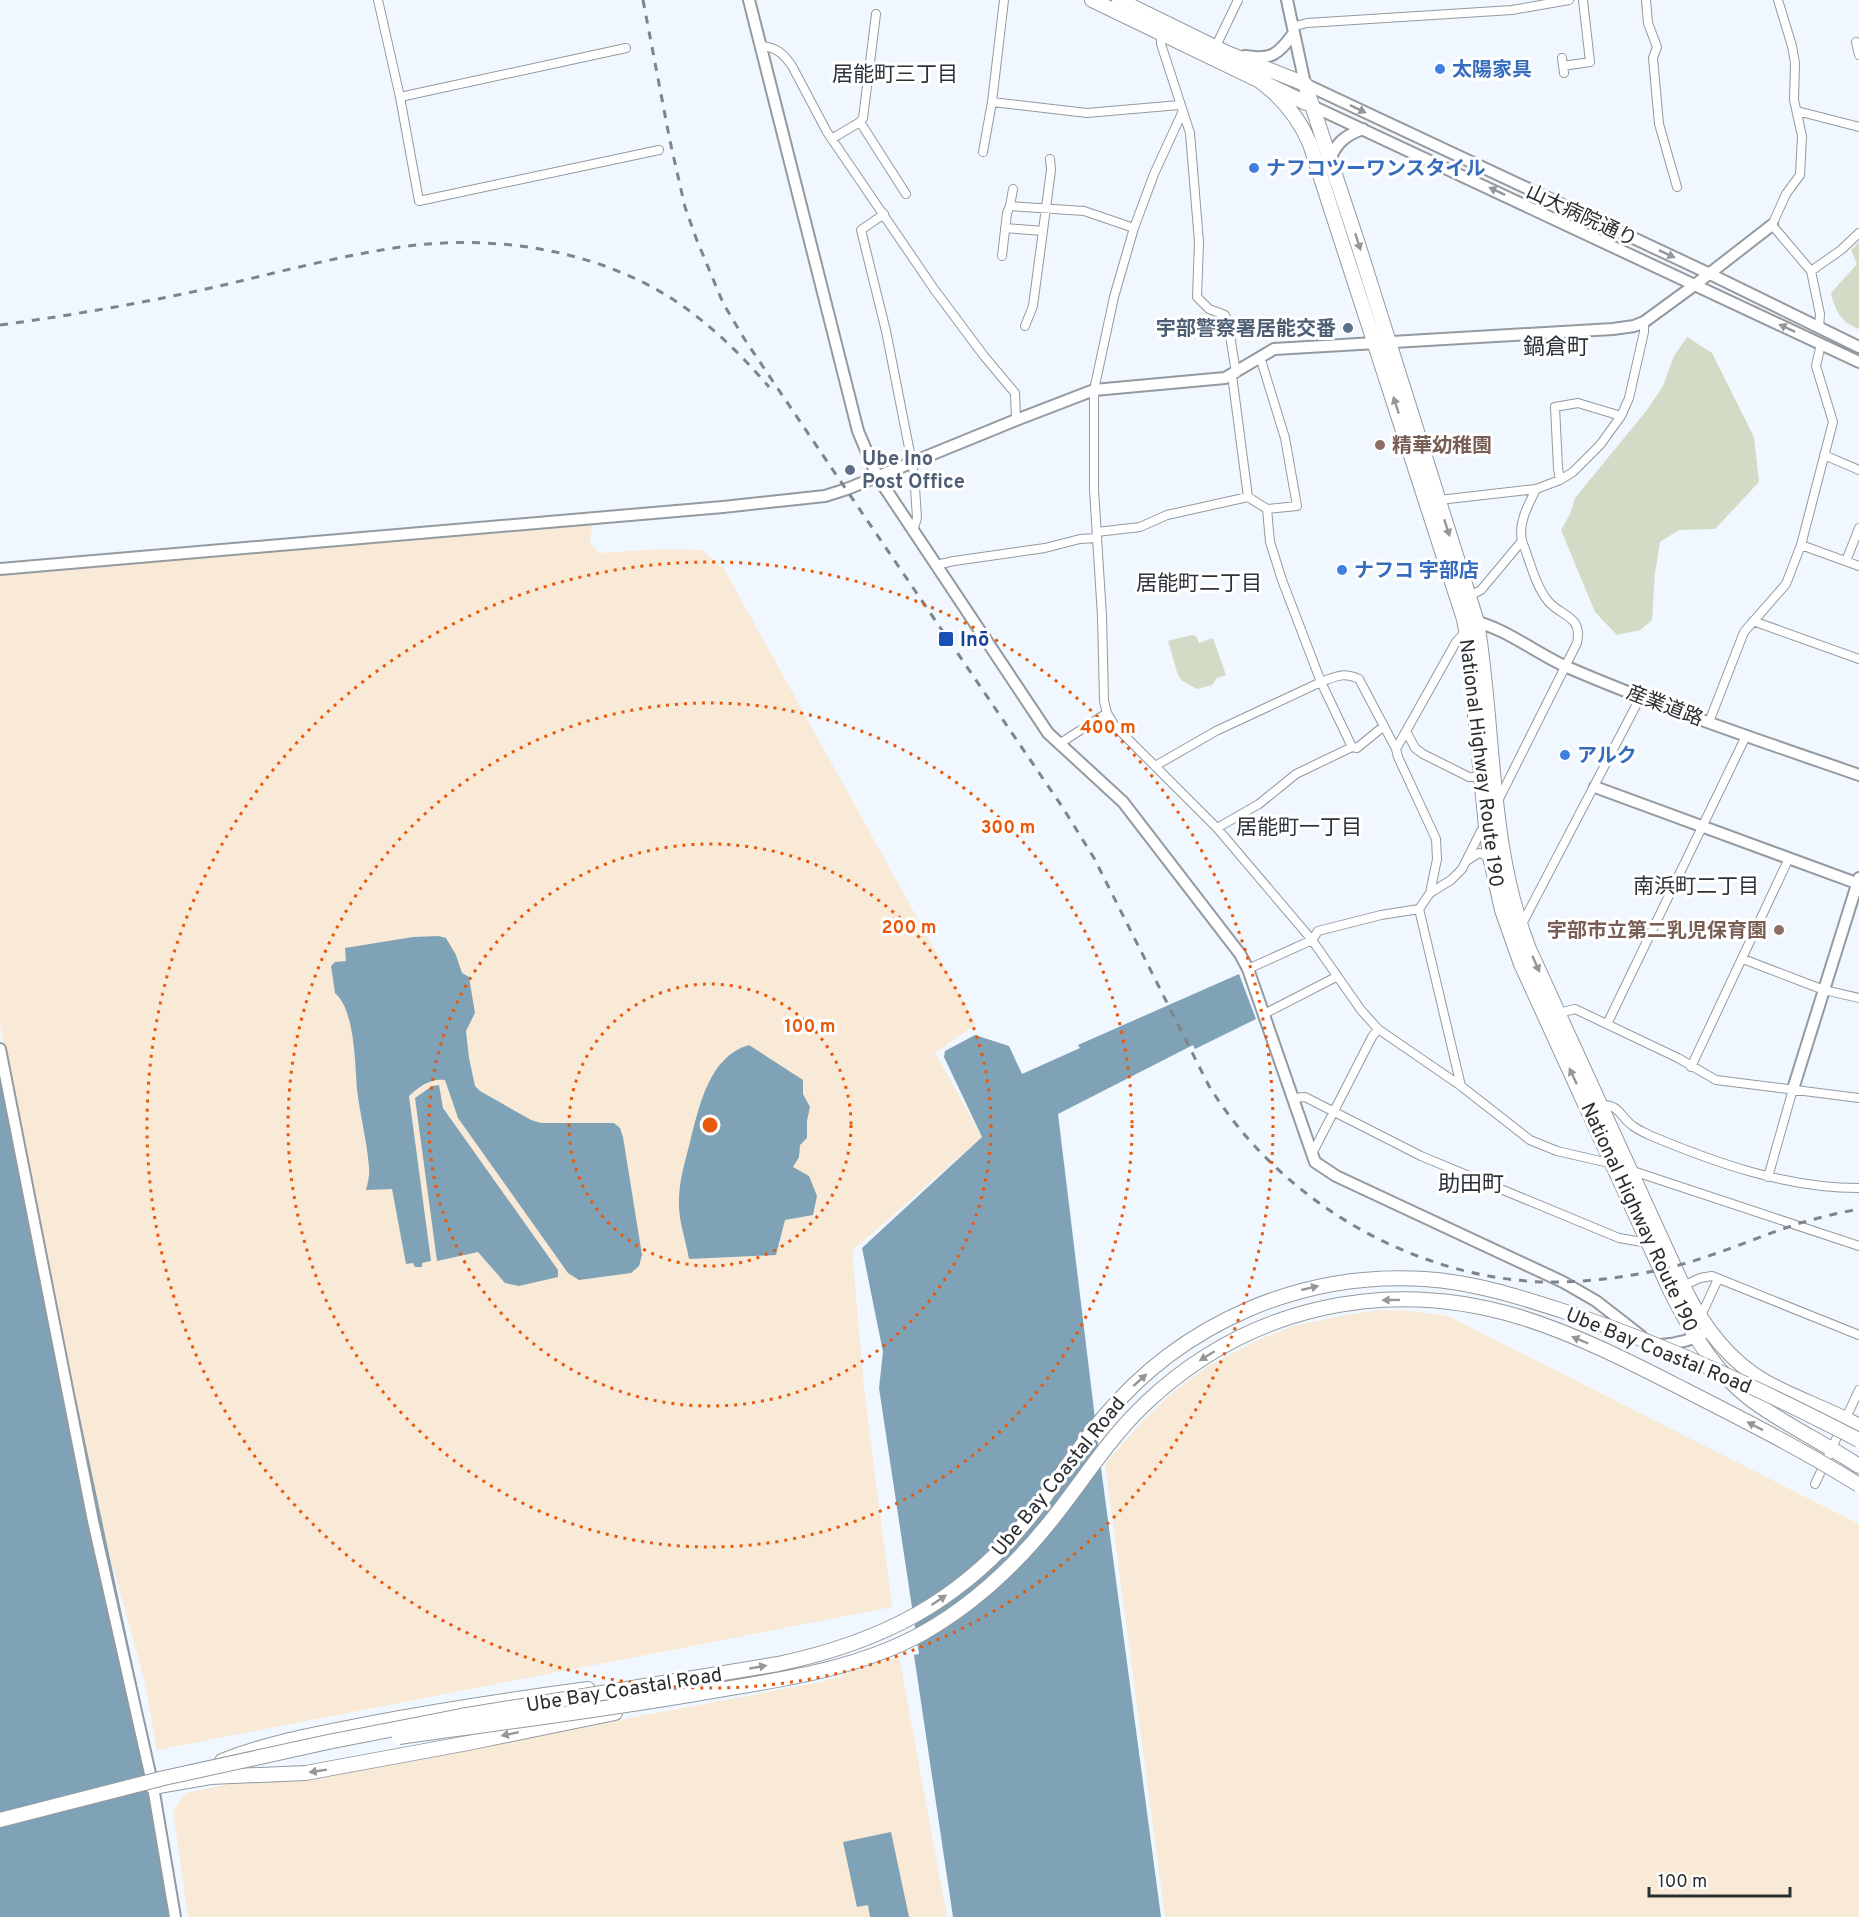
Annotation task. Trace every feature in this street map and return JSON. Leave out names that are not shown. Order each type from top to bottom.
[{"type":"highway","points":[[1092,0],[1310,105]]},
{"type":"highway","points":[[1119,0],[1139,6],[1221,51],[1305,84],[1310,105]]},
{"type":"highway","points":[[1260,81],[1284,103],[1304,130],[1336,228],[1344,244]]},
{"type":"highway","name":"National Highway Route 190","points":[[1310,105],[1330,159],[1383,343],[1469,624],[1483,657],[1506,872],[1520,927],[1552,1015],[1615,1165],[1700,1319],[1702,1334],[1717,1366],[1760,1407],[1859,1466]]},
{"type":"highway","name":"National Highway Route 190","points":[[1310,105],[1342,226],[1344,244],[1383,343],[1469,596],[1469,624],[1486,821],[1491,861],[1510,936],[1600,1105],[1630,1170],[1684,1317],[1702,1334],[1766,1382],[1859,1425]]},
{"type":"highway","name":"Ube Bay Coastal Road","points":[[0,1820],[247,1758],[461,1716],[729,1672],[808,1657],[846,1647],[894,1627],[966,1581],[1012,1537],[1100,1422],[1143,1377],[1176,1350],[1248,1308],[1307,1289],[1346,1282],[1406,1278],[1444,1281],[1507,1294],[1598,1322],[1640,1338],[1754,1389],[1859,1440]]},
{"type":"highway","name":"Ube Bay Coastal Road","points":[[164,1778],[344,1745],[619,1707],[816,1673],[854,1663],[904,1642],[937,1624],[986,1589],[1015,1562],[1048,1525],[1118,1433],[1146,1403],[1175,1378],[1209,1354],[1245,1334],[1283,1318],[1322,1308],[1384,1300],[1423,1300],[1480,1307],[1521,1317],[1568,1334],[1633,1364],[1806,1453],[1859,1485]]},
{"type":"highway","points":[[147,1789],[277,1742],[488,1703],[656,1679],[729,1672]]},
{"type":"highway","points":[[147,1789],[210,1777],[317,1771],[468,1743],[731,1688]]},
{"type":"street","points":[[378,0],[400,97],[419,201],[659,150]]},
{"type":"street","points":[[749,0],[858,431],[877,476],[1048,734],[1123,802],[1240,954],[1248,969],[1315,1162],[1329,1172],[1571,1286],[1596,1300],[1656,1345],[1676,1344],[1702,1334]]},
{"type":"street","points":[[983,152],[992,102],[1004,0]]},
{"type":"street","points":[[1238,0],[1221,51],[1258,58],[1274,55],[1283,48],[1293,31],[1308,23],[1512,10],[1569,0]]},
{"type":"street","points":[[1287,0],[1305,84]]},
{"type":"street","points":[[1563,66],[1590,62],[1583,0]]},
{"type":"street","points":[[1646,0],[1648,23],[1657,47],[1653,58],[1659,124],[1677,187]]},
{"type":"street","points":[[0,569],[438,533],[555,520],[825,496],[1094,390],[1225,378],[1274,349],[1613,330],[1634,326],[1644,322],[1710,274],[1772,225],[1786,194],[1800,175],[1802,136],[1794,100],[1795,63],[1778,0]]},
{"type":"street","points":[[833,138],[863,118],[876,14]]},
{"type":"street","points":[[1161,33],[1161,44],[1180,109],[1187,120],[1190,133],[1199,242],[1197,297],[1209,309],[1225,315],[1248,497]]},
{"type":"street","points":[[1856,42],[1859,55]]},
{"type":"street","points":[[762,46],[775,48],[786,56],[827,132],[934,289],[1015,393],[1016,420]]},
{"type":"street","points":[[400,97],[627,48]]},
{"type":"street","name":"山大病院通り","points":[[1305,84],[1710,274],[1859,347]]},
{"type":"street","points":[[992,102],[1087,113],[1180,109]]},
{"type":"street","name":"山大病院通り","points":[[1310,105],[1859,362]]},
{"type":"street","points":[[1180,109],[1134,228],[1114,297],[1094,390],[1094,471],[1104,701],[1115,726],[1217,828],[1312,940],[1336,977],[1378,1029],[1461,1086],[1530,1140],[1557,1151],[1615,1165],[1859,1246]]},
{"type":"street","points":[[1797,111],[1859,127]]},
{"type":"street","points":[[860,122],[906,194]]},
{"type":"street","points":[[1330,159],[1340,141],[1363,129]]},
{"type":"street","points":[[1025,326],[1033,306],[1051,170],[1050,159]]},
{"type":"street","points":[[1002,256],[1007,213],[1013,189]]},
{"type":"street","points":[[1010,206],[1084,211],[1134,228]]},
{"type":"street","points":[[884,214],[861,230],[886,330],[911,463],[917,509],[913,531]]},
{"type":"street","points":[[1772,225],[1811,271],[1820,314],[1819,328]]},
{"type":"street","points":[[1005,228],[1042,231]]},
{"type":"street","points":[[1811,271],[1833,257],[1859,233]]},
{"type":"street","points":[[1438,500],[1536,489],[1560,480],[1573,472],[1600,445],[1621,416],[1631,388],[1644,332],[1644,322]]},
{"type":"street","points":[[1709,722],[1744,632],[1786,584],[1801,545],[1833,422],[1816,366],[1821,344]]},
{"type":"street","points":[[936,566],[954,561],[1045,549],[1097,535],[1140,527],[1167,515],[1248,497],[1267,509],[1297,506],[1285,438],[1260,357]]},
{"type":"street","points":[[1560,480],[1555,407],[1578,403],[1621,416]]},
{"type":"street","points":[[1824,455],[1859,470]]},
{"type":"street","points":[[1430,893],[1451,880],[1465,863],[1577,643],[1579,634],[1575,622],[1569,615],[1550,604],[1544,595],[1522,541],[1520,532],[1522,522],[1536,489]]},
{"type":"street","points":[[1267,509],[1270,542],[1275,558],[1321,682],[1352,747]]},
{"type":"street","points":[[1846,561],[1859,528]]},
{"type":"street","points":[[1469,596],[1481,591],[1522,541]]},
{"type":"street","points":[[1801,545],[1859,566]]},
{"type":"street","points":[[1753,621],[1859,658]]},
{"type":"street","points":[[1396,749],[1456,642],[1469,624]]},
{"type":"street","name":"産業道路","points":[[1469,624],[1511,637],[1565,666],[1641,696],[1746,736],[1859,775]]},
{"type":"street","points":[[1155,766],[1216,732],[1321,682],[1348,674],[1359,680],[1396,749],[1436,839],[1437,859],[1430,893],[1419,909],[1381,915],[1318,931],[1312,940],[1248,969]]},
{"type":"street","points":[[1520,927],[1641,696]]},
{"type":"street","points":[[1059,744],[1107,712]]},
{"type":"street","points":[[1217,828],[1259,804],[1296,774],[1352,747],[1357,748],[1384,726]]},
{"type":"street","points":[[1407,733],[1415,748],[1423,754],[1469,777],[1482,777]]},
{"type":"street","points":[[1607,1024],[1746,736]]},
{"type":"street","points":[[1595,787],[1858,881],[1768,1177]]},
{"type":"street","points":[[1465,863],[1479,853],[1491,861]]},
{"type":"street","points":[[1691,1067],[1789,858]]},
{"type":"street","points":[[1419,909],[1461,1086]]},
{"type":"street","points":[[1743,959],[1824,990],[1859,998]]},
{"type":"street","points":[[1264,1014],[1336,977]]},
{"type":"street","points":[[1552,1015],[1575,1009],[1678,1058],[1716,1080],[1859,1098]]},
{"type":"street","points":[[1312,1154],[1378,1029]]},
{"type":"street","points":[[0,1049],[90,1509],[175,1917]]},
{"type":"street","points":[[1293,1098],[1305,1097],[1421,1156],[1619,1238],[1655,1241]]},
{"type":"street","points":[[1600,1105],[1609,1105],[1618,1109],[1634,1127],[1648,1134],[1703,1156],[1768,1177],[1835,1188],[1859,1188]]},
{"type":"street","points":[[1683,1286],[1700,1278],[1712,1276],[1859,1335]]},
{"type":"street","points":[[1700,1319],[1718,1279]]},
{"type":"street","points":[[1815,1484],[1859,1390]]},
{"type":"street","points":[[0,1827],[147,1789]]},
{"type":"shaded area","points":[[592,525],[590,543],[599,553],[663,549],[702,550],[724,569],[976,1024],[935,1053],[982,1137],[852,1251],[864,1388],[892,1607],[157,1750],[144,1679],[102,1528],[0,1025],[0,575]]},
{"type":"shaded area","points":[[1379,1310],[1448,1316],[1859,1524],[1859,1917],[1165,1917],[1105,1464],[1142,1422],[1171,1394],[1205,1368],[1258,1340],[1293,1326]]},
{"type":"shaded area","points":[[899,1656],[947,1917],[188,1917],[173,1811],[186,1793],[248,1780],[344,1772],[826,1681]]},
{"type":"green space","points":[[1859,242],[1859,329],[1840,315],[1831,293],[1857,264],[1851,250]]},
{"type":"green space","points":[[1687,337],[1712,353],[1754,437],[1759,482],[1715,529],[1679,530],[1660,542],[1655,573],[1652,620],[1640,630],[1617,635],[1595,612],[1561,530],[1570,514],[1575,498],[1647,410],[1663,386],[1674,356]]},
{"type":"green space","points":[[1196,636],[1199,643],[1213,638],[1226,675],[1217,678],[1212,685],[1197,689],[1181,680],[1168,641]]},
{"type":"water","points":[[413,937],[446,938],[456,955],[462,973],[469,977],[475,1013],[466,1031],[475,1086],[531,1120],[541,1123],[614,1123],[620,1128],[642,1255],[639,1266],[631,1273],[579,1280],[568,1273],[458,1118],[445,1080],[434,1080],[425,1084],[409,1096],[431,1261],[422,1263],[422,1267],[415,1267],[413,1263],[406,1264],[392,1189],[366,1190],[369,1170],[357,1089],[353,1038],[347,1012],[335,993],[331,966],[335,962],[346,961],[345,948]]},
{"type":"water","points":[[1239,974],[1256,1019],[1195,1049],[1193,1045],[1058,1114],[1101,1468],[1161,1917],[953,1917],[914,1655],[919,1654],[879,1388],[883,1352],[862,1248],[982,1137],[944,1057],[945,1051],[975,1035],[1009,1046],[1022,1074],[1080,1048],[1078,1045]]},
{"type":"water","points":[[0,1042],[161,1798],[177,1917],[0,1917]]},
{"type":"water","points":[[749,1045],[803,1080],[803,1094],[810,1107],[807,1138],[800,1145],[799,1157],[793,1167],[809,1176],[817,1196],[813,1215],[785,1220],[776,1255],[689,1259],[680,1215],[679,1193],[697,1114],[715,1071],[735,1051]]},
{"type":"water","points":[[439,1085],[443,1108],[558,1270],[558,1277],[519,1286],[505,1283],[478,1252],[437,1261],[415,1098],[432,1086]]},
{"type":"water","points":[[891,1832],[909,1917],[870,1917],[868,1905],[857,1907],[843,1842]]},
{"type":"railway","points":[[643,0],[685,207],[723,303],[745,340],[1063,808],[1094,858],[1209,1086],[1238,1127],[1272,1163],[1310,1196],[1351,1224],[1396,1247],[1443,1265],[1491,1276],[1541,1282],[1607,1279],[1672,1267],[1797,1224],[1859,1209]]},
{"type":"railway","points":[[0,325],[161,298],[331,260],[401,247],[438,243],[514,245],[552,251],[589,261],[625,274],[659,291],[712,329],[769,387]]},
{"type":"place","name":"太陽家具","points":[[1440,69]]},
{"type":"place","name":"ナフコツーワンスタイル","points":[[1254,168]]},
{"type":"place","name":"宇部警察署居能交番","points":[[1348,328]]},
{"type":"place","name":"精華幼稚園","points":[[1380,445]]},
{"type":"place","name":"Ube Ino Post Office","points":[[850,470]]},
{"type":"place","name":"ナフコ 宇部店","points":[[1342,570]]},
{"type":"place","name":"Inō","points":[[946,639]]},
{"type":"place","name":"アルク","points":[[1565,755]]},
{"type":"place","name":"宇部市立第二乳児保育園","points":[[1779,930]]},
{"type":"district","name":"居能町三丁目","points":[[895,74]]},
{"type":"district","name":"鍋倉町","points":[[1556,346]]},
{"type":"district","name":"居能町二丁目","points":[[1199,583]]},
{"type":"district","name":"居能町一丁目","points":[[1299,827]]},
{"type":"district","name":"南浜町二丁目","points":[[1696,886]]},
{"type":"district","name":"助田町","points":[[1471,1183]]}]
